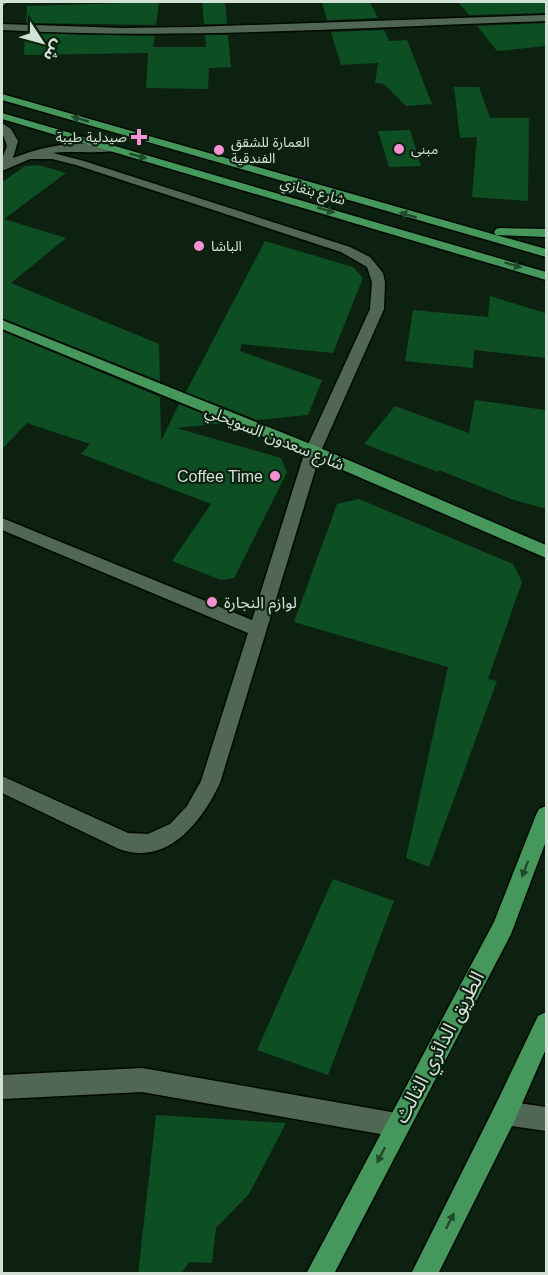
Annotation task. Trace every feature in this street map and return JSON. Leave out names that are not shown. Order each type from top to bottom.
[{"type":"main road","name":"شارع بنغازي","points":[[2,97],[546,254]]},
{"type":"main road","name":"شارع بنغازي","points":[[2,116],[546,276]]},
{"type":"main road","points":[[443,225],[516,233],[546,233]]},
{"type":"main road","name":"شارع سعدون السويحلي","points":[[2,324],[313,451],[546,552]]},
{"type":"main road","name":"الطريق الدائري الثالث","points":[[320,1274],[503,927],[546,814]]},
{"type":"main road","points":[[424,1274],[505,1113],[546,1024]]},
{"type":"street","points":[[2,27],[124,31],[192,30],[546,18]]},
{"type":"street","points":[[2,126],[14,141],[13,150],[2,167]]},
{"type":"street","points":[[2,167],[24,156],[46,149],[71,146],[113,149]]},
{"type":"street","points":[[2,784],[126,842],[149,843],[177,830],[194,812],[210,783],[313,451],[376,309],[380,284],[376,269],[364,258],[332,244],[91,166],[52,156],[24,156]]},
{"type":"street","points":[[2,524],[258,630]]},
{"type":"street","points":[[2,1087],[142,1080],[397,1125]]},
{"type":"street","points":[[505,1113],[546,1119]]},
{"type":"building","points":[[159,2],[156,25],[26,23],[27,6]]},
{"type":"building","points":[[202,2],[225,2],[227,24],[204,24]]},
{"type":"building","points":[[322,2],[370,2],[378,18],[327,20]]},
{"type":"building","points":[[458,2],[546,2],[546,13],[469,15]]},
{"type":"building","points":[[546,23],[546,46],[497,51],[477,26]]},
{"type":"building","points":[[384,30],[389,41],[407,40],[432,104],[406,106],[384,84],[375,83],[378,63],[341,65],[331,32]]},
{"type":"building","points":[[25,33],[155,36],[153,47],[206,47],[205,35],[228,35],[231,67],[209,68],[208,89],[146,88],[148,53],[24,55]]},
{"type":"building","points":[[454,87],[479,87],[490,118],[529,118],[528,201],[472,197],[477,137],[460,138]]},
{"type":"building","name":"مبنى","points":[[410,130],[421,166],[389,167],[378,131]]},
{"type":"building","points":[[39,165],[66,173],[4,219],[66,238],[11,283],[159,344],[160,381],[2,318],[2,182],[25,166]]},
{"type":"building","points":[[265,241],[353,267],[363,278],[333,353],[242,344],[240,351],[322,380],[308,415],[257,420],[186,392]]},
{"type":"building","points":[[490,296],[545,313],[546,358],[474,350],[473,368],[405,361],[413,310],[488,317]]},
{"type":"building","points":[[2,331],[160,397],[161,441],[179,404],[225,423],[176,428],[281,458],[287,472],[234,578],[221,580],[172,561],[211,504],[81,454],[90,444],[27,423],[2,449]]},
{"type":"building","points":[[475,400],[546,410],[546,509],[511,499],[439,470],[438,472],[364,444],[395,406],[469,433]]},
{"type":"building","points":[[359,499],[513,564],[522,582],[488,679],[497,681],[429,867],[406,858],[448,667],[294,622],[337,504]]},
{"type":"building","points":[[333,879],[394,901],[328,1075],[257,1050]]},
{"type":"building","points":[[156,1115],[286,1123],[249,1194],[216,1228],[212,1263],[189,1262],[181,1274],[138,1274]]},
{"type":"place","name":"صيدلية طيبة","points":[[139,137]]},
{"type":"place","name":"مبنى","points":[[399,149]]},
{"type":"place","name":"العمارة للشقق الفندقية","points":[[219,150]]},
{"type":"place","name":"الباشا","points":[[199,246]]},
{"type":"place","name":"Coffee Time","points":[[275,476]]},
{"type":"place","name":"لوازم النجارة","points":[[212,602]]}]
